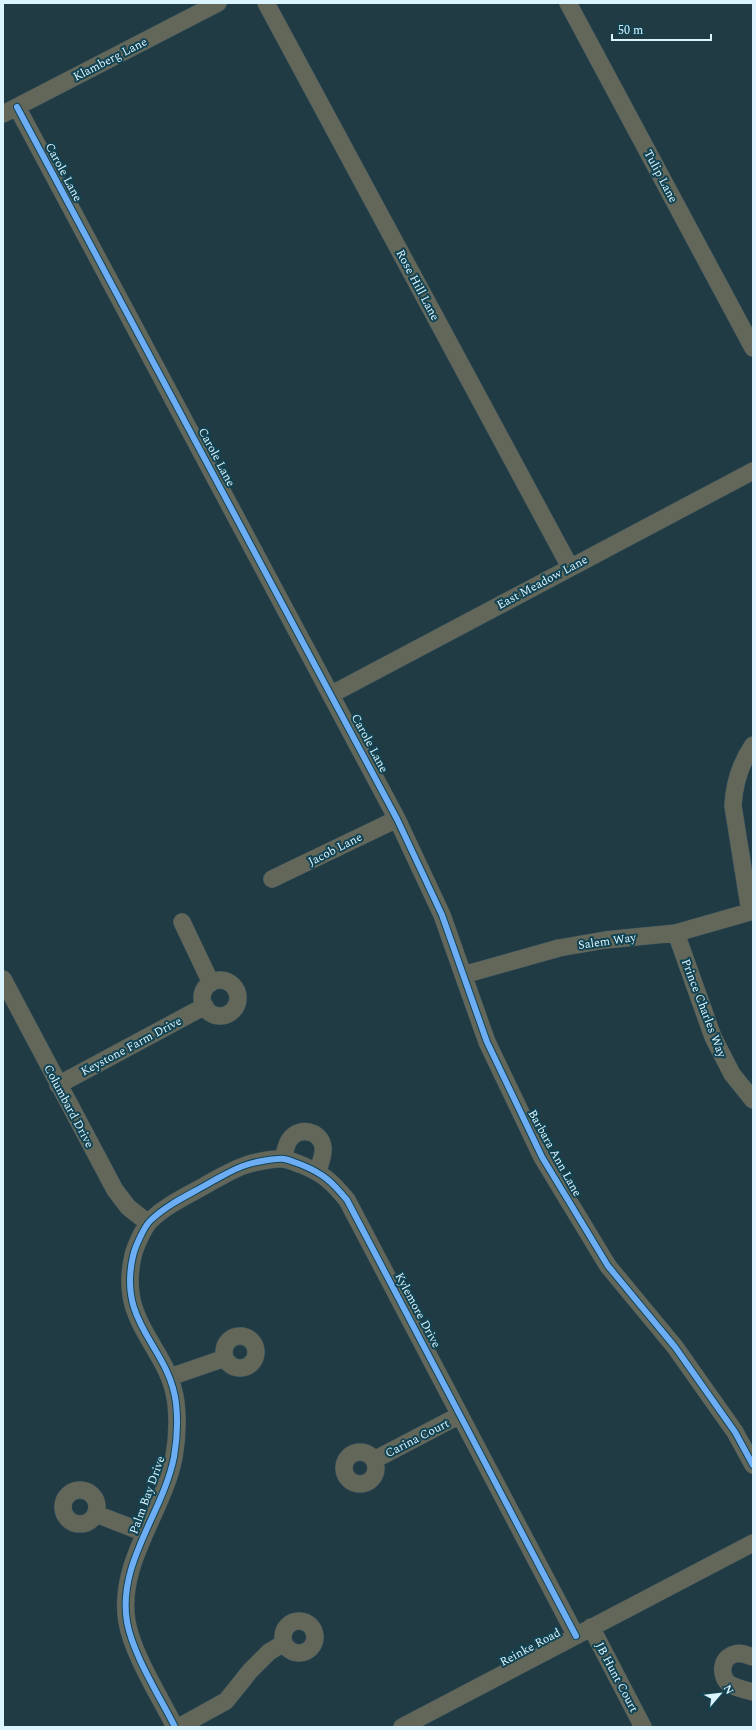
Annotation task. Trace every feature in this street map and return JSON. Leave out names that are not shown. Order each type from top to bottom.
[{"type":"street","name":"Klamberg Lane","points":[[10,111],[218,3]]},
{"type":"street","name":"Rose Hill Lane","points":[[266,3],[570,567]]},
{"type":"street","name":"Tulip Lane","points":[[568,3],[753,348]]},
{"type":"street","name":"Carole Lane","points":[[10,111],[332,694],[397,818]]},
{"type":"street","name":"East Meadow Lane","points":[[332,694],[753,471]]},
{"type":"street","points":[[752,912],[733,806],[733,791],[738,774],[753,745]]},
{"type":"street","name":"Jacob Lane","points":[[272,879],[397,818]]},
{"type":"street","name":"Barbara Ann Lane","points":[[397,818],[442,915],[487,1042],[542,1157],[608,1266],[675,1347],[735,1432],[753,1465]]},
{"type":"street","name":"Salem Way","points":[[463,975],[559,948],[605,940],[676,933],[752,912]]},
{"type":"street","points":[[182,922],[211,983]]},
{"type":"street","name":"Prince Charles Way","points":[[676,933],[713,1037],[732,1074],[753,1100]]},
{"type":"street","name":"Columbard Drive","points":[[3,979],[115,1190],[128,1207],[148,1223]]},
{"type":"street","points":[[223,981],[233,986],[238,997],[237,1003],[231,1013],[219,1016],[213,1015],[205,1006],[203,996],[207,986],[211,983],[223,981]]},
{"type":"street","name":"Keystone Farm Drive","points":[[58,1085],[205,1006]]},
{"type":"street","points":[[283,1159],[291,1138],[300,1132],[307,1131],[313,1133],[318,1136],[323,1145],[323,1152],[318,1171]]},
{"type":"street","name":"Kylemore Drive","points":[[148,1223],[168,1207],[231,1171],[247,1164],[283,1159],[318,1171],[332,1181],[347,1200],[576,1636]]},
{"type":"street","name":"Palm Bay Drive","points":[[148,1223],[133,1253],[130,1274],[130,1294],[135,1313],[143,1331],[170,1377],[177,1419],[173,1458],[166,1482],[131,1570],[126,1588],[125,1606],[128,1624],[135,1648],[175,1727]]},
{"type":"street","points":[[170,1377],[225,1358]]},
{"type":"street","name":"Carina Court","points":[[374,1460],[460,1415]]},
{"type":"street","points":[[96,1514],[145,1533]]},
{"type":"street","name":"Reinke Road","points":[[402,1727],[753,1543]]},
{"type":"street","name":"JB Hunt Court","points":[[591,1627],[643,1727]]},
{"type":"street","points":[[179,1727],[226,1701],[250,1671],[269,1652],[284,1643]]},
{"type":"street","points":[[753,1657],[740,1653],[734,1654],[726,1659],[722,1670],[724,1678],[728,1683],[753,1692]]},
{"type":"cycle path","points":[[17,107],[397,819],[442,915],[487,1042],[542,1157],[608,1266],[675,1347],[735,1432],[753,1465]]},
{"type":"cycle path","points":[[175,1727],[141,1662],[130,1635],[127,1622],[126,1600],[129,1579],[143,1538],[161,1498],[168,1478],[174,1457],[177,1424],[176,1403],[171,1383],[164,1366],[138,1318],[132,1300],[130,1280],[133,1256],[145,1228],[150,1221],[164,1209],[228,1173],[254,1163],[284,1159],[302,1165],[327,1179],[347,1200],[576,1636]]}]
